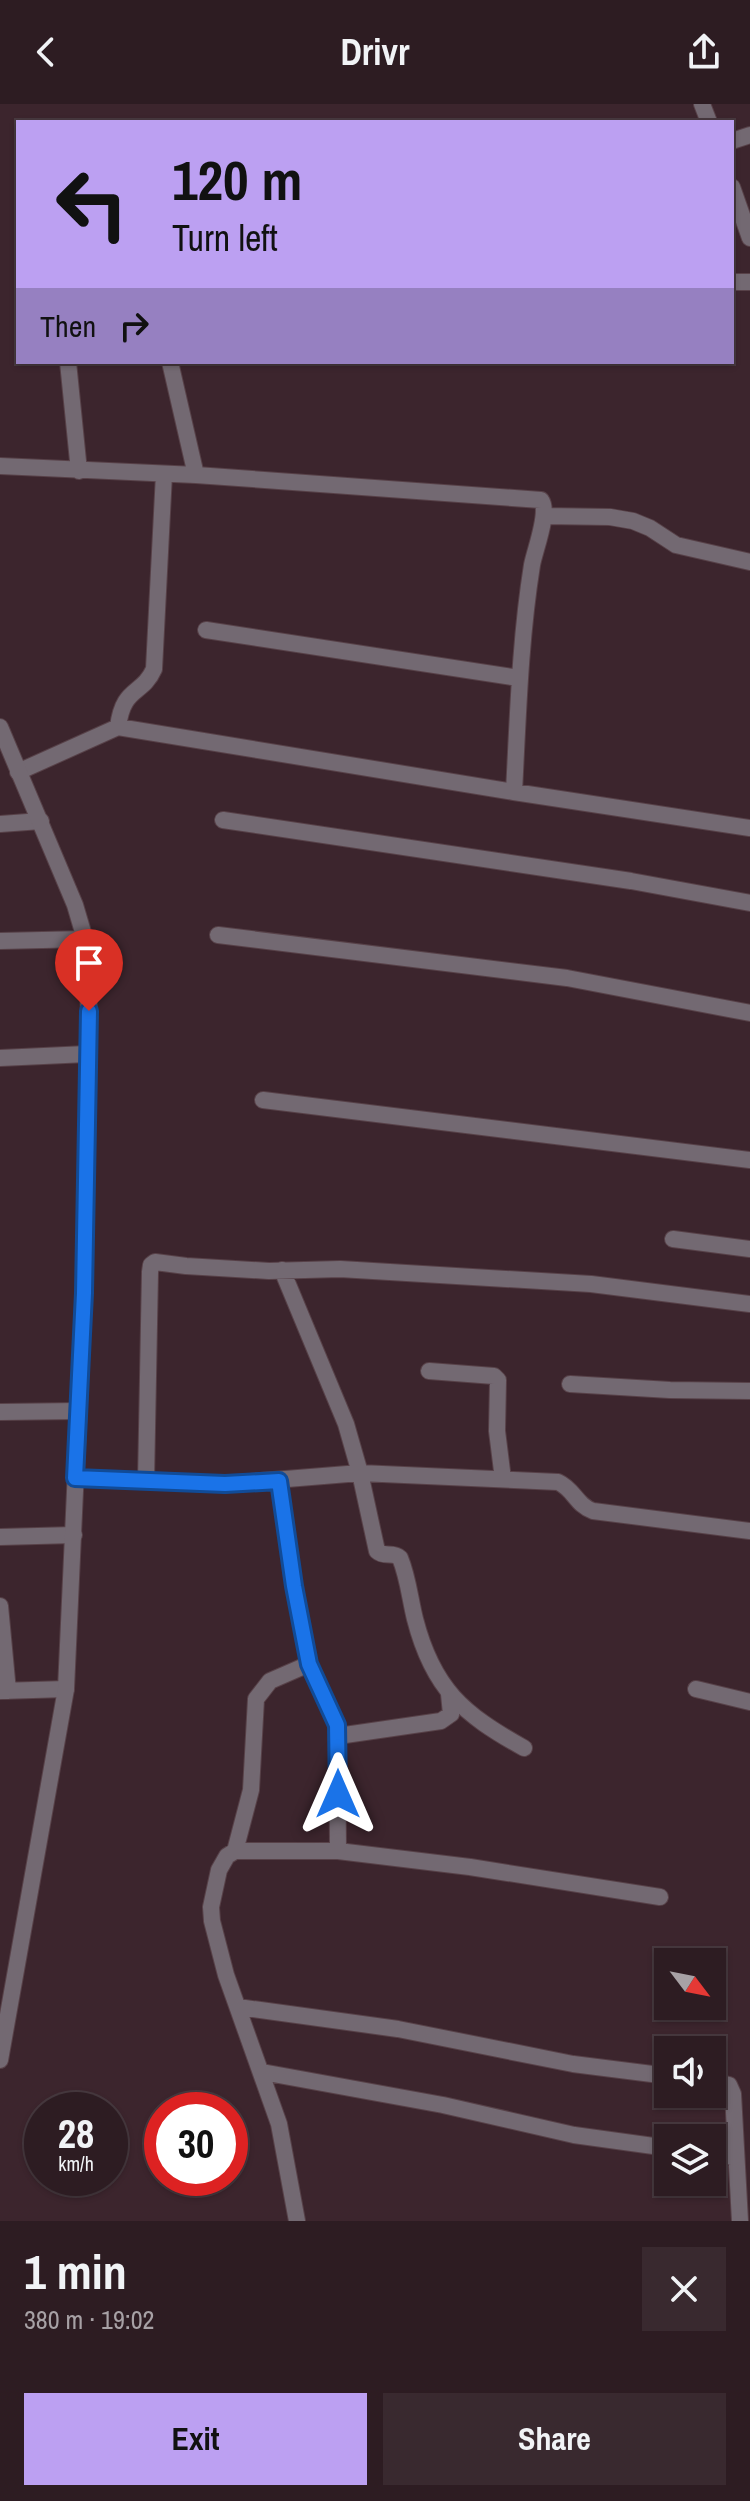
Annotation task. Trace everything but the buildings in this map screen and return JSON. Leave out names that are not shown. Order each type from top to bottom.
[{"type":"street","points":[[734,193],[750,238]]},
{"type":"street","points":[[68,364],[79,471]]},
{"type":"street","points":[[170,364],[196,475]]},
{"type":"street","points":[[0,466],[196,475],[537,499],[544,503],[545,516],[532,565],[519,678],[514,792]]},
{"type":"street","points":[[18,772],[107,730],[125,699],[149,679],[154,669],[164,474]]},
{"type":"street","points":[[545,516],[610,517],[633,521],[676,545],[750,562]]},
{"type":"street","points":[[206,630],[519,678]]},
{"type":"street","points":[[0,727],[75,905],[85,939],[89,1011],[84,1293],[66,1689],[0,2060]]},
{"type":"street","points":[[107,730],[750,828]]},
{"type":"street","points":[[223,820],[631,881],[750,903]]},
{"type":"street","points":[[0,824],[41,821]]},
{"type":"street","points":[[218,935],[567,978],[750,1013]]},
{"type":"street","points":[[0,941],[85,939]]},
{"type":"street","points":[[0,1058],[87,1054]]},
{"type":"street","points":[[263,1100],[750,1160]]},
{"type":"street","points":[[673,1239],[750,1249]]},
{"type":"street","points":[[146,1481],[151,1265],[160,1261],[186,1266],[340,1269],[591,1284],[750,1304]]},
{"type":"street","points":[[282,1270],[346,1424],[377,1551],[400,1558],[426,1652],[449,1694],[477,1721],[524,1748]]},
{"type":"street","points":[[429,1371],[494,1376],[498,1380],[497,1431],[503,1479]]},
{"type":"street","points":[[570,1384],[750,1391]]},
{"type":"street","points":[[0,1412],[78,1411]]},
{"type":"street","points":[[75,1478],[225,1484],[360,1473],[558,1482],[571,1490],[580,1506],[593,1511],[750,1531]]},
{"type":"street","points":[[279,1481],[309,1664],[333,1715],[338,1736],[338,1851]]},
{"type":"street","points":[[0,1537],[74,1535]]},
{"type":"street","points":[[0,1606],[4,1691],[66,1689]]},
{"type":"street","points":[[235,1851],[253,1771],[256,1699],[270,1681],[309,1664]]},
{"type":"street","points":[[696,1689],[750,1702]]},
{"type":"street","points":[[338,1736],[441,1721],[451,1714],[449,1694]]},
{"type":"street","points":[[297,2221],[286,2151],[262,2072],[226,1975],[211,1907],[219,1870],[227,1856],[235,1851],[338,1851],[470,1867],[660,1897]]},
{"type":"street","points":[[238,2007],[398,2029],[573,2064],[654,2074]]},
{"type":"street","points":[[0,2008],[5,2032]]},
{"type":"street","points":[[262,2072],[443,2105],[545,2130],[654,2146]]},
{"type":"street","points":[[726,2083],[731,2087],[736,2157],[744,2194],[740,2221]]},
{"type":"street","points":[[726,2156],[736,2157]]},
{"type":"route","points":[[89,1011],[84,1293],[75,1478],[225,1484],[279,1481],[309,1664],[337,1725],[338,1794]]}]
